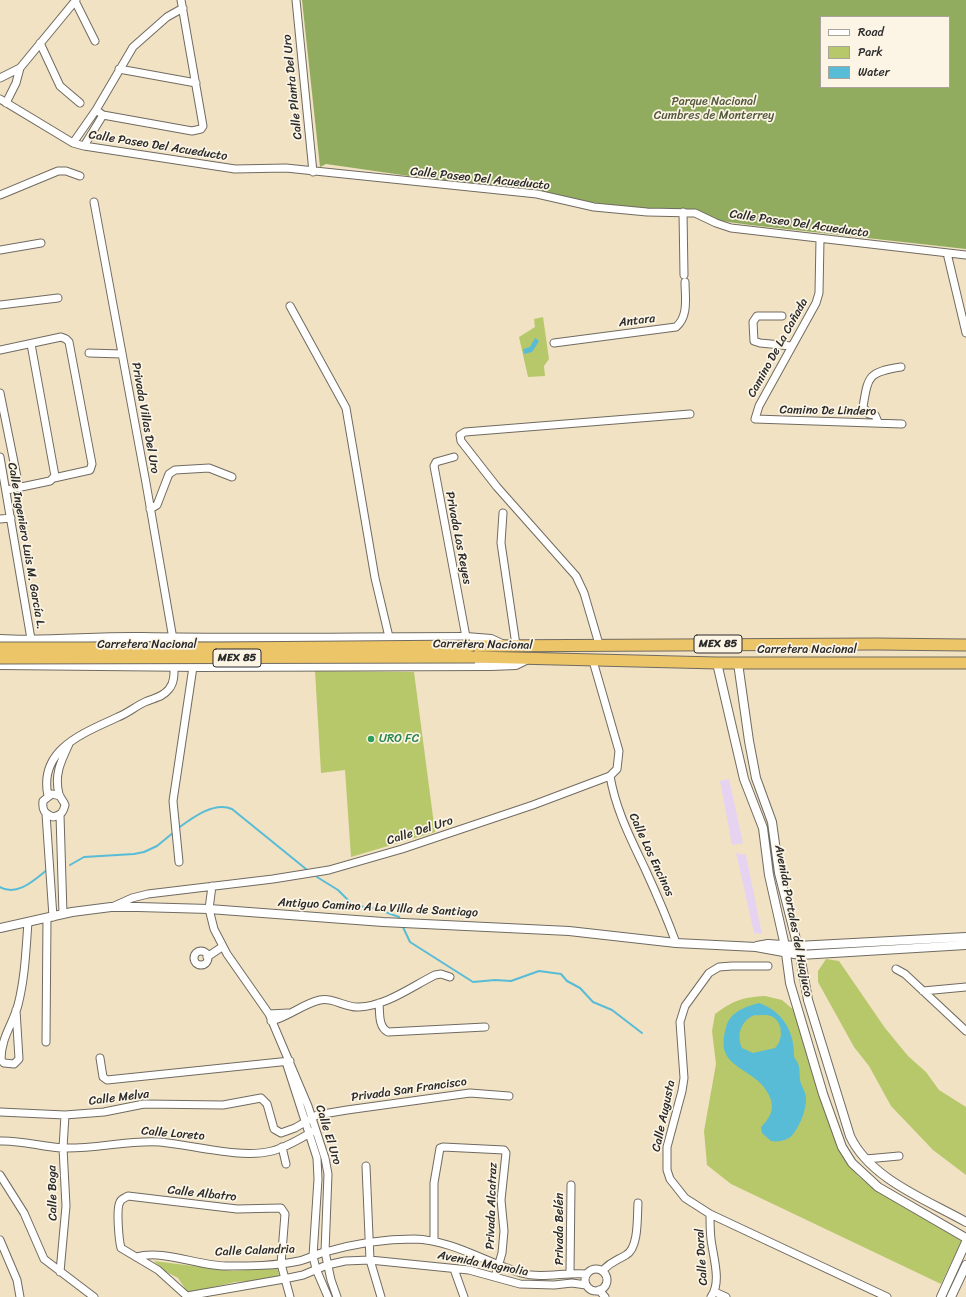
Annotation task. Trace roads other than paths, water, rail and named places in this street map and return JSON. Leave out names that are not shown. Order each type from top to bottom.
[{"type":"highway","name":"Carretera Nacional","points":[[0,648],[228,648],[468,642],[504,645],[966,645]]},
{"type":"highway","name":"Carretera Nacional","points":[[0,658],[475,657],[717,663],[966,663]]},
{"type":"street","points":[[3,101],[16,84],[20,68],[75,0],[95,41]]},
{"type":"street","name":"Calle Planta Del Uro","points":[[296,0],[313,172]]},
{"type":"street","points":[[73,143],[96,110],[133,47],[182,4]]},
{"type":"street","points":[[96,110],[104,115],[192,131],[201,129],[202,126],[196,83],[182,4]]},
{"type":"street","points":[[40,43],[60,86],[80,103]]},
{"type":"street","points":[[0,78],[20,68]]},
{"type":"street","points":[[119,69],[196,83]]},
{"type":"street","name":"Calle Paseo Del Acueducto","points":[[3,101],[73,143],[84,146],[236,169],[286,168],[537,194],[594,207],[647,212],[695,213],[731,228],[966,255]]},
{"type":"street","points":[[84,146],[104,115]]},
{"type":"street","points":[[0,195],[58,171],[66,171],[80,176]]},
{"type":"street","name":"Privada Villas Del Uro","points":[[48,796],[45,782],[50,766],[58,752],[69,743],[89,731],[145,702],[163,696],[170,689],[173,681],[173,639],[94,202]]},
{"type":"street","name":"Antara","points":[[554,343],[676,327],[680,323],[685,312],[683,212]]},
{"type":"street","name":"Camino De La Cañada","points":[[755,419],[759,406],[808,317],[819,293],[820,238]]},
{"type":"street","points":[[0,250],[41,243]]},
{"type":"street","points":[[947,253],[966,333]]},
{"type":"street","points":[[0,305],[58,298]]},
{"type":"street","points":[[290,306],[346,408],[374,571],[389,637]]},
{"type":"street","points":[[782,316],[757,316],[753,322],[753,338],[754,341],[760,343],[791,346]]},
{"type":"street","points":[[0,350],[61,337],[66,338],[69,342],[92,464],[90,470],[54,478],[50,481],[6,490]]},
{"type":"street","points":[[31,344],[54,469],[54,478]]},
{"type":"street","points":[[90,353],[122,354]]},
{"type":"street","points":[[878,422],[875,415],[868,414],[864,407],[867,384],[871,377],[882,369],[900,366]]},
{"type":"street","points":[[0,393],[19,487]]},
{"type":"street","points":[[599,644],[584,593],[576,576],[497,487],[460,441],[460,438],[465,432],[690,414]]},
{"type":"street","name":"Camino De Lindero","points":[[755,419],[902,424]]},
{"type":"street","name":"Calle Ingeniero Luis M. García L.","points":[[0,457],[31,639]]},
{"type":"street","name":"Privada Los Reyes","points":[[454,457],[436,462],[434,466],[468,642]]},
{"type":"street","points":[[150,509],[157,505],[167,479],[175,470],[209,468],[232,477]]},
{"type":"street","points":[[503,513],[501,542],[516,644]]},
{"type":"street","points":[[0,519],[11,518]]},
{"type":"street","points":[[142,637],[151,644],[153,654],[147,663],[142,665]]},
{"type":"street","name":"MEX 85","points":[[0,639],[142,637],[173,639],[200,637],[261,639],[389,637],[468,642]]},
{"type":"street","name":"MEX 85","points":[[197,667],[194,647],[200,637]]},
{"type":"street","name":"MEX 85","points":[[0,665],[142,665],[174,667],[507,666],[516,665],[530,659]]},
{"type":"street","points":[[593,661],[619,751],[617,768],[610,776]]},
{"type":"street","name":"Avenida Portales del Huajuco","points":[[717,663],[744,779],[763,828],[769,875],[785,949],[790,983],[838,1138],[852,1163],[878,1187],[966,1238]]},
{"type":"street","name":"Avenida Portales del Huajuco","points":[[738,663],[756,778],[772,822],[779,873],[798,946],[807,994],[832,1082],[850,1136],[866,1159],[877,1171],[966,1222]]},
{"type":"street","points":[[179,862],[174,826],[173,801],[197,667]]},
{"type":"street","points":[[735,742],[749,741]]},
{"type":"street","points":[[63,914],[60,815],[65,805],[60,796],[57,777],[58,768],[69,743]]},
{"type":"street","name":"Calle Del Uro","points":[[111,907],[132,898],[148,894],[329,870],[402,849],[518,810],[610,776]]},
{"type":"street","name":"Calle Los Encinos","points":[[610,776],[613,794],[624,826],[655,890],[676,943]]},
{"type":"street","points":[[46,1042],[50,918],[46,814],[42,808],[43,801],[48,796],[52,794],[60,796]]},
{"type":"street","points":[[46,814],[53,817],[60,815]]},
{"type":"street","name":"Calle El Uro","points":[[212,886],[209,909],[214,929],[222,947],[270,1017],[309,1120],[318,1165],[313,1256],[316,1269],[328,1297]]},
{"type":"street","name":"Antiguo Camino A La Villa de Santiago","points":[[0,928],[63,914],[111,907],[209,909],[397,923],[582,932],[676,943],[756,947],[768,944],[800,955],[966,945]]},
{"type":"street","points":[[16,1010],[19,1059],[14,1064],[4,1063],[1,1056],[4,1040],[16,1010],[22,980],[28,922]]},
{"type":"street","name":"Antiguo Camino A La Villa de Santiago","points":[[785,949],[798,946],[966,937]]},
{"type":"street","points":[[207,957],[222,947]]},
{"type":"street","name":"Calle Augusta","points":[[768,966],[719,967],[708,973],[685,1006],[680,1022],[684,1078],[667,1147],[667,1170],[670,1179],[685,1198],[710,1214],[887,1297]]},
{"type":"street","points":[[896,969],[905,974],[966,1031]]},
{"type":"street","points":[[270,1017],[290,1013],[320,1000],[333,1001],[358,1008],[379,1003],[435,975],[442,974],[450,977]]},
{"type":"street","points":[[923,991],[966,987]]},
{"type":"street","points":[[794,998],[807,994]]},
{"type":"street","points":[[379,1003],[381,1023],[384,1030],[388,1032],[485,1027]]},
{"type":"street","points":[[100,1058],[103,1077],[107,1080],[287,1059]]},
{"type":"street","name":"Privada San Francisco","points":[[309,1120],[317,1115],[443,1095],[470,1093],[509,1096]]},
{"type":"street","name":"Calle Melva","points":[[0,1112],[65,1115],[104,1112],[144,1104],[223,1105],[258,1098],[263,1099],[267,1104],[274,1129],[276,1131],[281,1133],[296,1128]]},
{"type":"street","name":"Calle Boga","points":[[60,1272],[66,1206],[63,1148],[65,1115]]},
{"type":"street","points":[[298,1139],[296,1128],[309,1120]]},
{"type":"street","name":"Calle El Uro","points":[[312,1132],[328,1174],[325,1252],[327,1265],[337,1297]]},
{"type":"street","name":"Calle Loreto","points":[[0,1141],[17,1141],[63,1148],[144,1142],[248,1153],[270,1151],[282,1147],[312,1132]]},
{"type":"street","points":[[282,1147],[286,1164]]},
{"type":"street","name":"Privada Alcatraz","points":[[434,1240],[434,1183],[440,1148],[502,1149],[506,1153],[501,1200],[504,1231],[502,1253],[494,1276]]},
{"type":"street","points":[[866,1159],[899,1156]]},
{"type":"street","points":[[366,1166],[368,1243],[370,1260],[381,1297]]},
{"type":"street","points":[[0,1175],[24,1213],[44,1259],[94,1297]]},
{"type":"street","name":"Privada Belén","points":[[570,1273],[571,1185]]},
{"type":"street","name":"Calle Albatro","points":[[136,1257],[123,1249],[120,1244],[118,1211],[120,1201],[128,1196],[237,1209],[279,1207],[283,1209],[285,1214],[281,1264]]},
{"type":"street","points":[[602,1270],[612,1261],[628,1254],[633,1248],[638,1203]]},
{"type":"street","name":"Calle Doral","points":[[710,1214],[711,1240],[716,1270],[713,1294]]},
{"type":"street","points":[[0,1240],[17,1280],[20,1297]]},
{"type":"street","name":"Avenida Magnolia","points":[[325,1252],[368,1243],[393,1240],[434,1240],[498,1266],[522,1273],[587,1274]]},
{"type":"street","points":[[941,1297],[966,1242]]},
{"type":"street","points":[[343,1248],[345,1261]]},
{"type":"street","name":"Calle Calandria","points":[[136,1257],[142,1255],[158,1256],[225,1266],[281,1264],[299,1261],[325,1252]]},
{"type":"street","points":[[136,1257],[158,1270],[188,1297],[284,1280],[303,1275],[327,1265]]},
{"type":"street","name":"Avenida Magnolia","points":[[327,1265],[345,1261],[370,1260],[454,1269],[494,1276],[520,1284],[586,1284]]},
{"type":"street","points":[[299,1261],[303,1275]]},
{"type":"street","points":[[281,1264],[284,1280],[290,1297]]},
{"type":"street","points":[[951,1297],[966,1265]]},
{"type":"street","points":[[596,1268],[602,1270],[607,1276],[607,1282],[600,1290],[592,1290],[586,1284],[587,1274],[596,1268]]},
{"type":"street","points":[[454,1269],[464,1297]]},
{"type":"street","points":[[600,1290],[605,1297]]},
{"type":"street","points":[[713,1294],[726,1297]]},
{"type":"water","points":[[535,338],[539,341],[532,352],[524,354],[523,349],[530,347]]},
{"type":"water","points":[[759,1003],[775,1011],[790,1031],[794,1048],[794,1057],[799,1066],[800,1080],[806,1096],[805,1108],[799,1126],[789,1138],[783,1141],[771,1141],[762,1133],[761,1127],[768,1118],[772,1108],[771,1100],[767,1091],[754,1078],[734,1064],[724,1049],[724,1036],[726,1027],[731,1017],[739,1010]],"holes":[[[755,1015],[769,1015],[775,1018],[778,1022],[781,1036],[778,1045],[775,1048],[753,1053],[742,1048],[740,1043],[741,1028],[746,1020]]]},
{"type":"waterway","points":[[177,829],[196,816],[211,809],[218,807],[232,809],[306,869]]},
{"type":"waterway","points":[[70,865],[84,857],[144,852],[157,846],[174,832]]},
{"type":"waterway","points":[[0,887],[6,890],[19,889],[47,870]]},
{"type":"waterway","points":[[317,877],[338,890],[353,905],[377,909],[399,917],[400,921]]},
{"type":"waterway","points":[[402,925],[410,942],[473,982],[495,980],[511,981],[539,971],[561,974],[567,981],[580,988],[593,1002],[612,1010],[642,1033]]},
{"type":"place","name":"URO FC","points":[[371,739]]},
{"type":"park label","name":"Parque Nacional Cumbres de Monterrey","points":[[714,109]]}]
